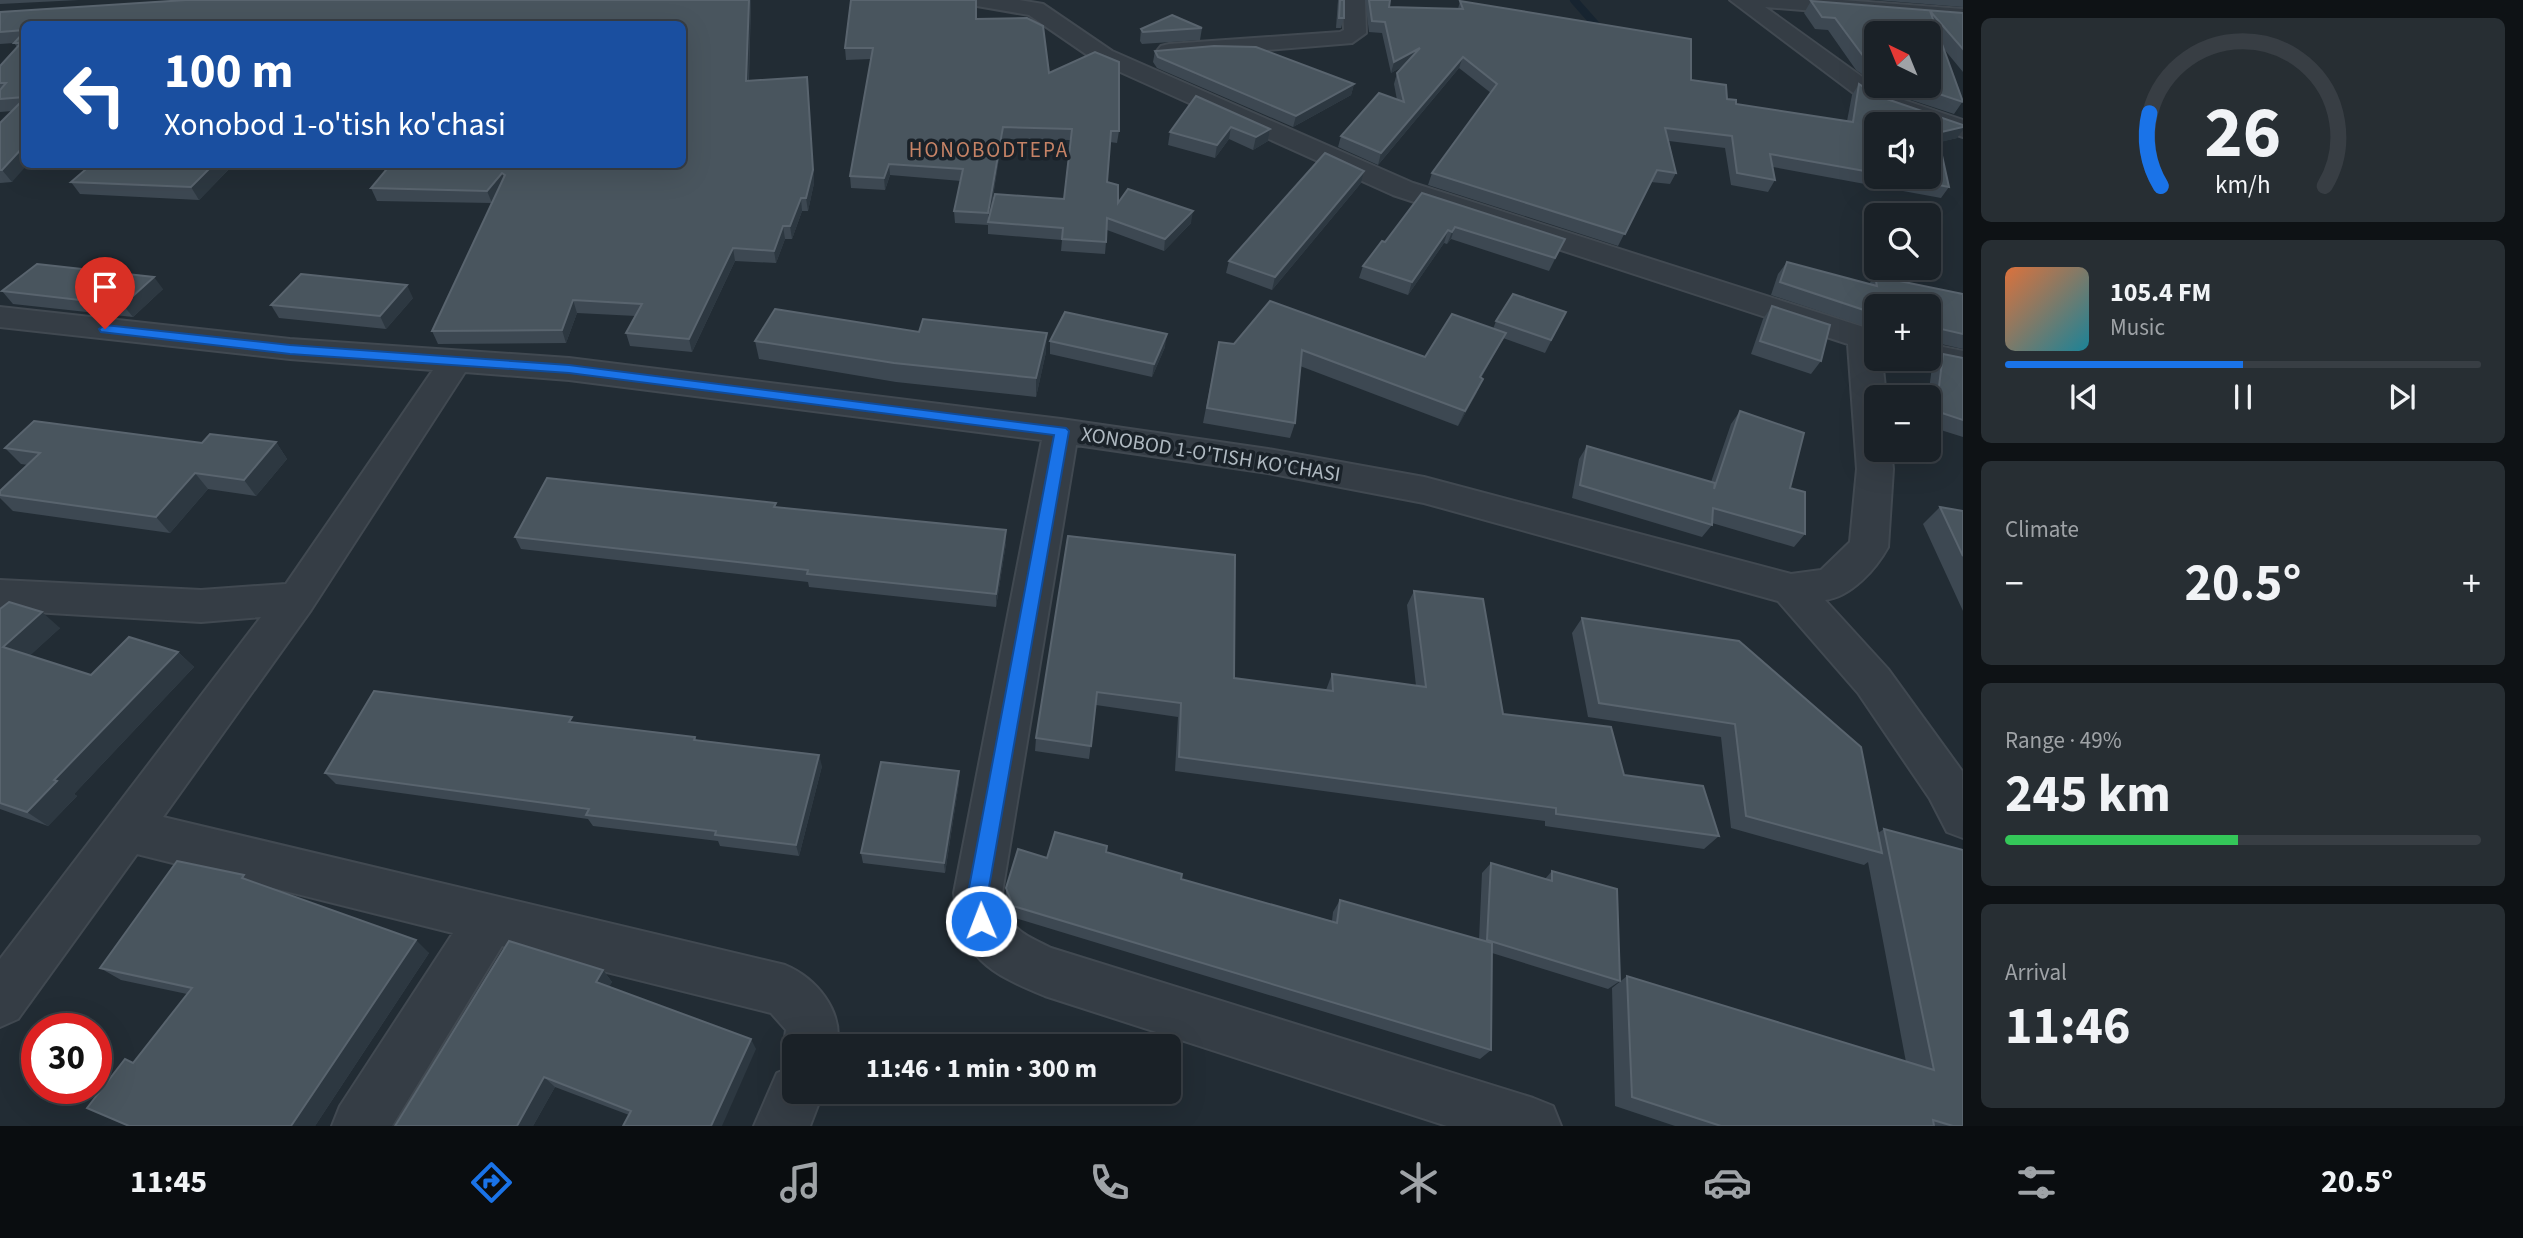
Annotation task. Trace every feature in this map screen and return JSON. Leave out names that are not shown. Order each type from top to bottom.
[{"type":"street","points":[[977,0],[1035,4],[1104,56],[1403,189],[1864,339]]},
{"type":"street","points":[[1104,56],[1345,37],[1355,33],[1354,0]]},
{"type":"street","points":[[1741,0],[1877,99],[1963,129]]},
{"type":"street","points":[[1758,0],[1963,16]]},
{"type":"street","name":"XONOBOD 1-O'TISH KO'CHASI","points":[[0,317],[290,349],[582,371],[1061,431],[1268,461],[1424,490],[1791,589]]},
{"type":"street","points":[[1941,357],[1963,361]]},
{"type":"street","points":[[0,1001],[297,599],[456,361]]},
{"type":"street","points":[[1791,589],[1832,584],[1869,547],[1875,469],[1871,371]]},
{"type":"street","points":[[1061,431],[978,893],[981,921],[997,948],[1045,971],[1533,1126]]},
{"type":"street","points":[[1791,589],[1873,681],[1946,785],[1963,817]]},
{"type":"street","points":[[0,595],[201,606],[297,599]]},
{"type":"street","points":[[127,830],[785,991],[805,1009],[814,1034]]},
{"type":"street","points":[[360,1126],[490,920]]},
{"type":"street","points":[[782,1126],[791,1104]]},
{"type":"building","points":[[186,0],[749,0],[746,81],[807,77],[813,170],[806,198],[801,198],[790,226],[783,226],[774,251],[733,248],[689,339],[626,333],[642,304],[573,300],[562,330],[432,331],[505,175],[502,173],[487,191],[371,188],[388,168],[686,168],[686,21],[21,21],[21,30],[0,32],[0,12]]},
{"type":"building","points":[[851,0],[976,0],[976,19],[1027,18],[1043,26],[1049,73],[1095,52],[1119,62],[1119,131],[1111,131],[1107,182],[1118,185],[1118,203],[1128,189],[1193,211],[1165,239],[1107,218],[1106,242],[1062,239],[1063,228],[988,222],[995,194],[1064,199],[1072,129],[1003,127],[988,213],[954,211],[963,169],[889,164],[884,178],[850,176],[873,48],[845,48]]},
{"type":"building","points":[[1340,0],[1344,0],[1344,18],[1339,18]]},
{"type":"building","points":[[1369,0],[1390,0],[1389,7],[1463,9],[1460,1],[1691,39],[1691,80],[1726,85],[1727,99],[1736,100],[1736,104],[1853,122],[1859,84],[1864,87],[1864,98],[1884,98],[1925,112],[1864,112],[1864,171],[1770,154],[1775,180],[1737,173],[1732,136],[1665,128],[1676,173],[1657,170],[1625,234],[1432,173],[1497,84],[1463,57],[1381,153],[1341,136],[1379,93],[1404,102],[1397,73],[1420,48],[1394,62],[1385,22],[1372,21]]},
{"type":"building","points":[[1811,1],[1963,13],[1963,49],[1930,11],[1934,21],[1864,21],[1864,57],[1835,18],[1822,17]]},
{"type":"building","points":[[1172,15],[1202,28],[1143,32],[1141,29]]},
{"type":"building","points":[[1941,41],[1963,102],[1941,95]]},
{"type":"building","points":[[21,43],[21,97],[0,99],[0,90],[6,83],[0,83],[0,66]]},
{"type":"building","points":[[1214,46],[1256,47],[1354,84],[1296,116],[1158,57],[1155,51]]},
{"type":"building","points":[[1196,96],[1270,129],[1256,137],[1231,127],[1217,145],[1170,132]]},
{"type":"building","points":[[21,102],[21,149],[2,170],[0,170],[0,123]]},
{"type":"building","points":[[1941,118],[1963,125],[1941,132]]},
{"type":"building","points":[[1941,151],[1949,187],[1941,185]]},
{"type":"building","points":[[1325,153],[1364,171],[1275,277],[1229,261]]},
{"type":"building","points":[[87,168],[210,168],[191,187],[71,182]]},
{"type":"building","points":[[1422,193],[1565,239],[1555,258],[1455,227],[1452,232],[1448,230],[1412,282],[1363,266]]},
{"type":"building","points":[[1787,262],[1877,286],[1876,280],[1895,280],[1963,294],[1963,334],[1941,329],[1941,294],[1864,294],[1864,310],[1780,282]]},
{"type":"building","points":[[37,264],[154,277],[123,305],[2,291]]},
{"type":"building","points":[[301,274],[407,285],[380,316],[271,305]]},
{"type":"building","points":[[1513,294],[1566,312],[1551,340],[1496,321]]},
{"type":"building","points":[[1270,301],[1425,357],[1452,314],[1506,333],[1480,377],[1483,379],[1465,411],[1302,350],[1295,423],[1207,408],[1219,342],[1234,344]]},
{"type":"building","points":[[1772,306],[1830,325],[1821,361],[1760,341]]},
{"type":"building","points":[[775,309],[919,332],[923,319],[1047,333],[1036,378],[894,363],[755,341]]},
{"type":"building","points":[[1065,312],[1167,334],[1154,364],[1050,341]]},
{"type":"building","points":[[1943,354],[1963,358],[1963,420],[1941,413]]},
{"type":"building","points":[[1740,411],[1804,433],[1790,488],[1805,492],[1805,534],[1713,508],[1712,525],[1580,485],[1587,446],[1715,483],[1714,489]]},
{"type":"building","points":[[34,421],[202,443],[210,434],[276,442],[244,480],[195,473],[156,517],[0,495],[0,491],[40,453],[5,448]]},
{"type":"building","points":[[547,478],[776,503],[774,507],[1006,530],[996,594],[807,574],[808,570],[515,537]]},
{"type":"building","points":[[1940,507],[1963,511],[1963,556]]},
{"type":"building","points":[[1068,536],[1235,555],[1234,678],[1333,691],[1332,674],[1426,687],[1414,591],[1483,599],[1503,714],[1611,727],[1624,775],[1703,786],[1719,836],[1556,814],[1556,808],[1179,757],[1181,703],[1097,692],[1091,746],[1036,738]]},
{"type":"building","points":[[9,602],[42,612],[3,647],[91,675],[129,637],[178,652],[54,780],[57,781],[27,812],[0,803],[0,609]]},
{"type":"building","points":[[1582,618],[1739,641],[1861,747],[1882,853],[1746,816],[1735,724],[1599,703]]},
{"type":"building","points":[[374,691],[572,717],[569,722],[695,737],[694,740],[819,755],[796,845],[715,835],[716,831],[586,815],[589,809],[325,773]]},
{"type":"building","points":[[881,762],[959,771],[944,863],[861,853]]},
{"type":"building","points":[[1884,829],[1963,850],[1963,1126],[1933,1120],[1934,1126],[1721,1126],[1632,1097],[1627,976],[1934,1070]]},
{"type":"building","points":[[1055,832],[1107,846],[1106,852],[1182,874],[1181,879],[1337,923],[1340,900],[1492,943],[1491,1050],[1013,906],[1006,888],[1018,849],[1047,858]]},
{"type":"building","points":[[177,861],[244,875],[242,878],[416,940],[291,1126],[129,1126],[87,1108],[90,1104],[112,1104],[112,1076],[125,1059],[133,1063],[192,988],[100,968]]},
{"type":"building","points":[[1491,863],[1552,881],[1552,871],[1617,889],[1620,981],[1487,940]]},
{"type":"building","points":[[509,941],[603,970],[596,982],[751,1039],[711,1126],[623,1126],[631,1111],[544,1077],[517,1126],[395,1126]]},
{"type":"waterway","points":[[1574,0],[1604,34]]},
{"type":"district","name":"HONOBODTEPA","points":[[989,150]]},
{"type":"route","points":[[105,329],[290,349],[569,369],[1061,431],[978,893],[981,921]]}]
